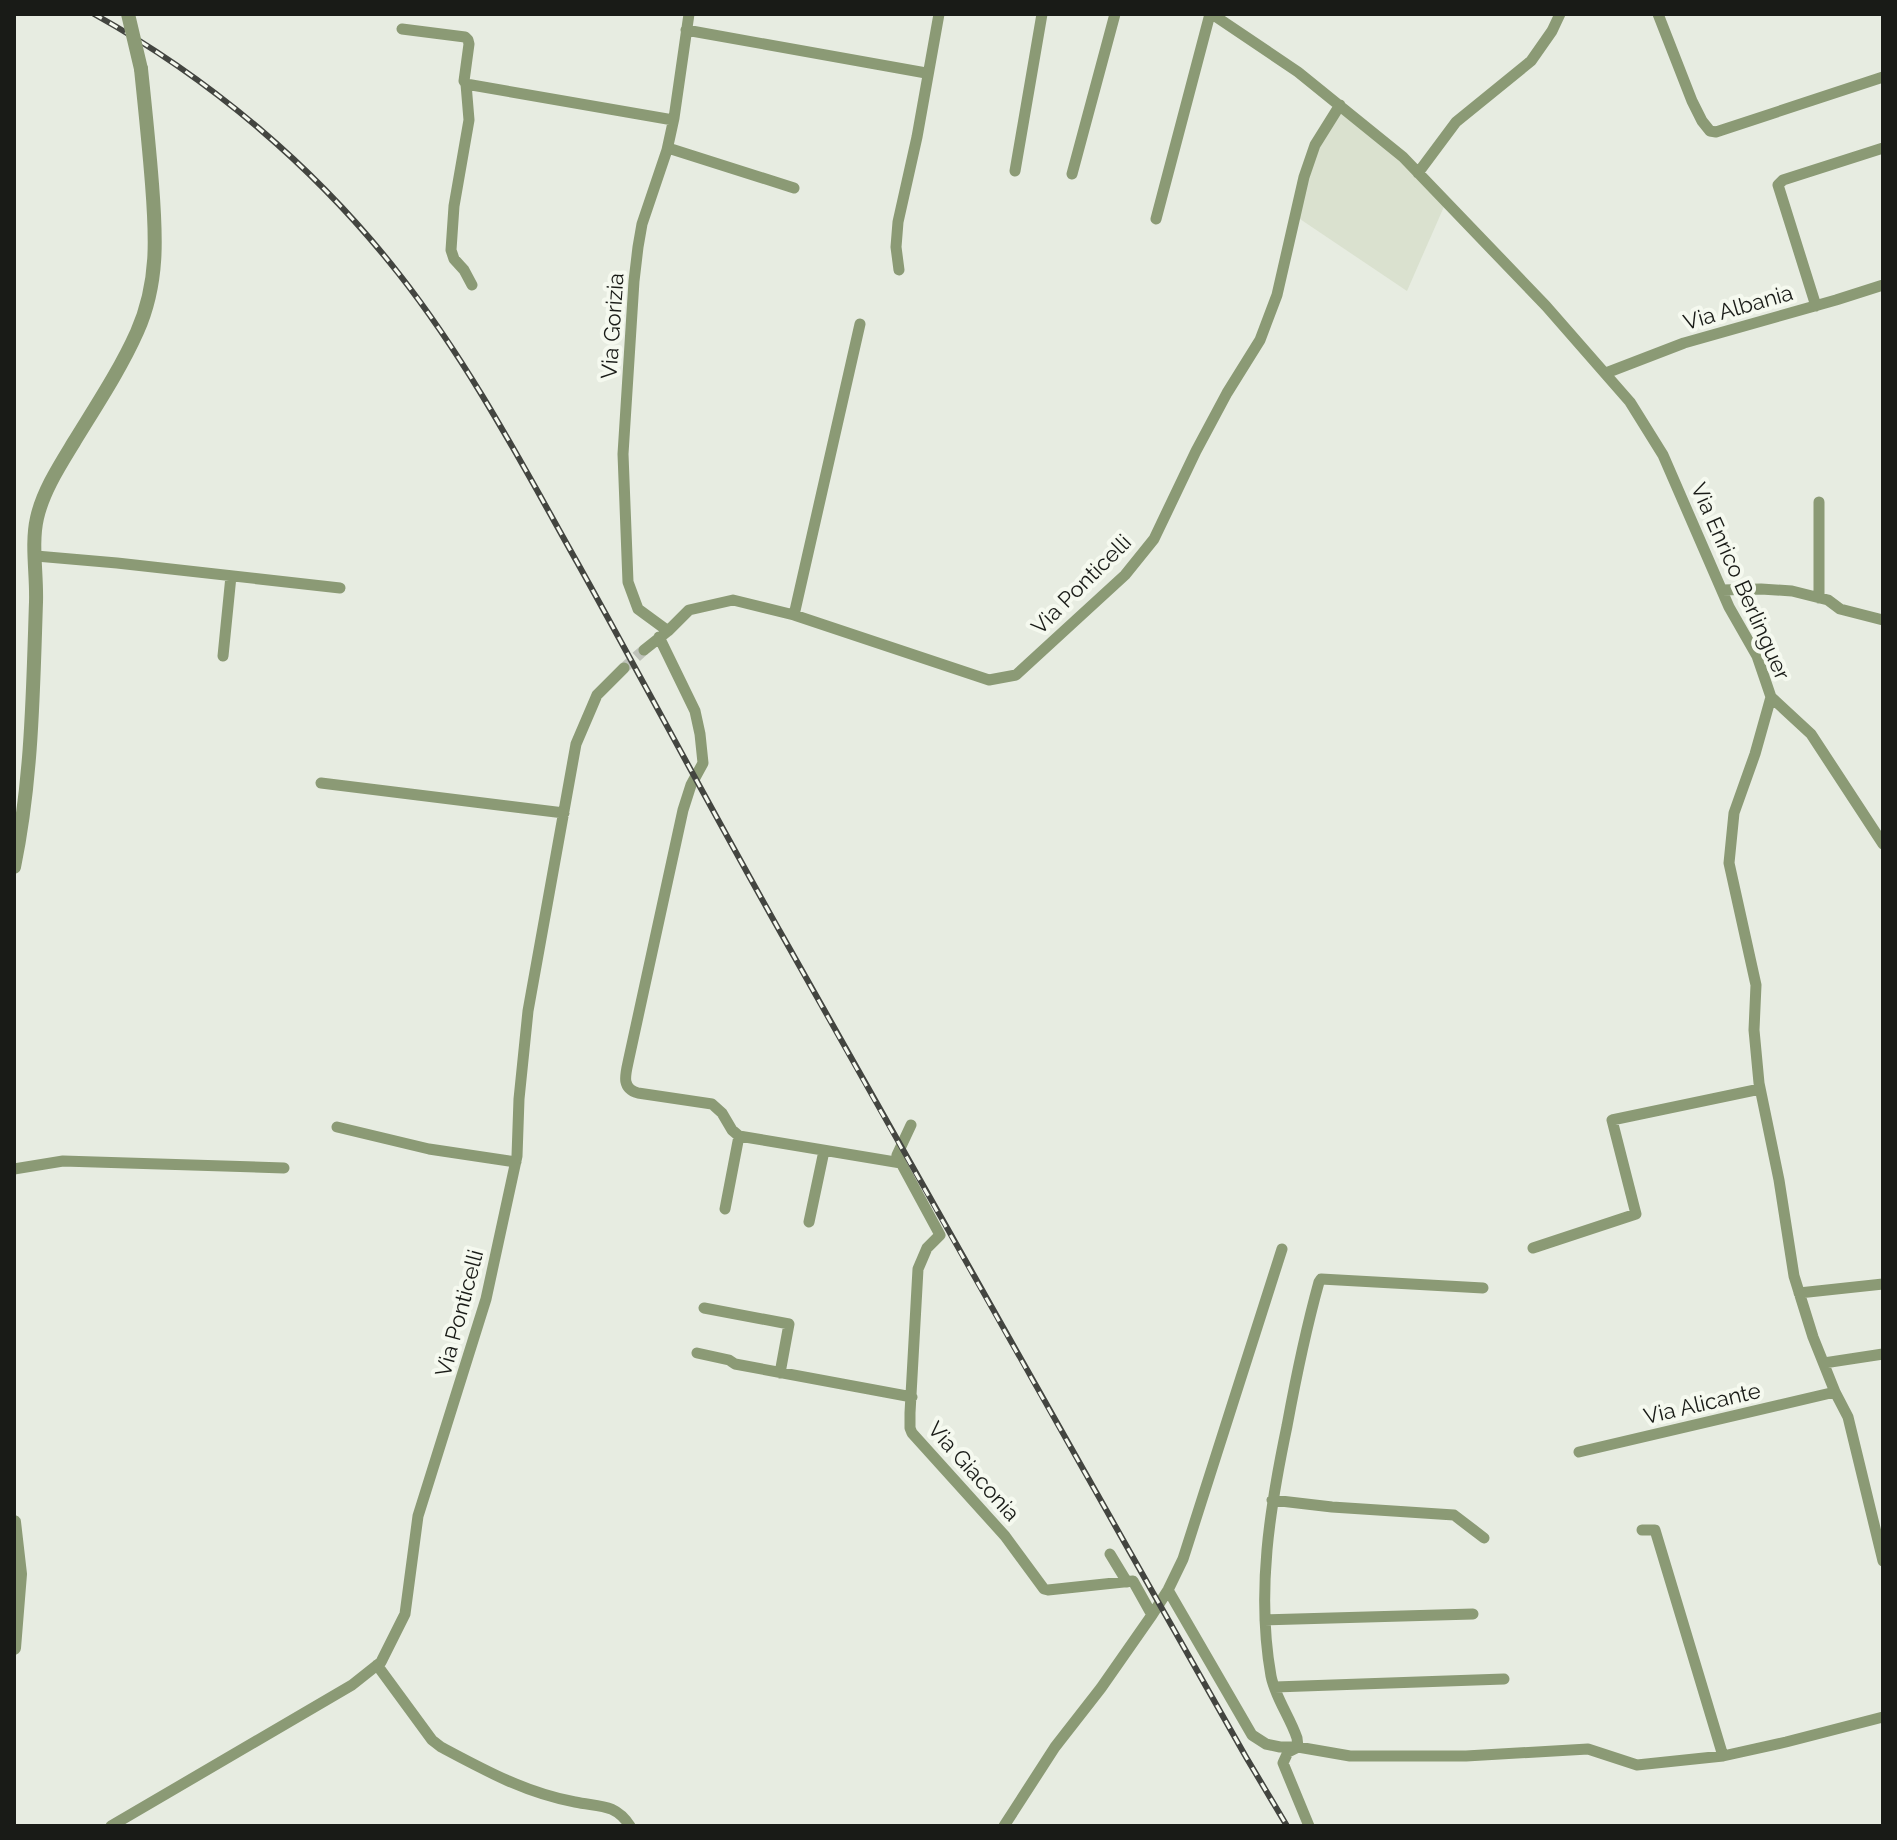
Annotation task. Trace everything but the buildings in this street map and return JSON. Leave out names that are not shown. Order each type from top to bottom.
[{"type":"street","points":[[14,867],[29,770],[36,600],[35,528],[40,506],[131,345],[151,291],[155,264],[155,222],[141,69],[128,14]]},
{"type":"street","name":"Via Gorizia","points":[[664,634],[638,609],[628,582],[623,454],[638,247],[642,224],[668,148],[689,14]]},
{"type":"street","points":[[899,270],[896,247],[898,222],[939,14]]},
{"type":"street","points":[[1015,171],[1042,14]]},
{"type":"street","points":[[1072,174],[1115,14]]},
{"type":"street","points":[[1156,219],[1211,14]]},
{"type":"street","name":"Via Enrico Berlinguer","points":[[1211,14],[1300,73],[1403,157],[1606,373],[1630,402],[1663,455],[1722,590],[1757,656],[1771,697],[1734,813],[1729,863],[1756,985],[1754,1030],[1760,1089],[1779,1180],[1794,1276],[1813,1337],[1848,1417],[1883,1561]]},
{"type":"street","points":[[1418,173],[1456,122],[1531,61],[1560,14]]},
{"type":"street","points":[[1658,14],[1692,101],[1710,131],[1716,132],[1883,77]]},
{"type":"street","points":[[402,29],[465,37],[468,40],[464,81],[469,120],[454,206],[451,250],[472,285]]},
{"type":"street","points":[[686,30],[926,73]]},
{"type":"street","points":[[466,84],[673,120]]},
{"type":"street","name":"Via Ponticelli","points":[[644,650],[689,610],[733,600],[794,615],[989,680],[1016,675],[1125,575],[1154,539],[1196,451],[1260,340],[1277,295],[1304,177],[1315,145],[1340,105]]},
{"type":"street","points":[[668,148],[794,188]]},
{"type":"street","points":[[1816,306],[1778,185],[1783,180],[1883,148]]},
{"type":"street","name":"Via Albania","points":[[1606,373],[1684,343],[1883,285]]},
{"type":"street","points":[[794,615],[860,324]]},
{"type":"street","points":[[1819,502],[1819,598]]},
{"type":"street","points":[[36,556],[340,588]]},
{"type":"street","points":[[223,656],[231,576]]},
{"type":"street","points":[[1722,590],[1792,591],[1828,600],[1840,609],[1883,620]]},
{"type":"street","points":[[664,634],[695,711],[703,763],[691,785],[683,810],[626,1074],[627,1084],[631,1091],[638,1093],[712,1104],[739,1136],[901,1163]]},
{"type":"street","name":"Via Ponticelli","points":[[111,1826],[352,1685],[381,1662],[405,1614],[418,1516],[486,1299],[516,1162],[528,1011],[576,744],[597,695],[624,668]]},
{"type":"street","points":[[1771,697],[1811,734],[1883,844]]},
{"type":"street","points":[[321,783],[564,813]]},
{"type":"street","points":[[1533,1248],[1636,1214],[1612,1120],[1760,1089]]},
{"type":"street","points":[[901,1163],[897,1155],[911,1125]]},
{"type":"street","points":[[337,1127],[429,1149],[516,1162]]},
{"type":"street","points":[[725,1209],[739,1136]]},
{"type":"street","points":[[809,1222],[824,1151]]},
{"type":"street","points":[[14,1169],[63,1161],[284,1168]]},
{"type":"street","name":"Via Giaconia","points":[[901,1163],[940,1235],[927,1248],[918,1269],[912,1433],[997,1526],[1044,1589],[1127,1582]]},
{"type":"street","points":[[1004,1826],[1055,1747],[1152,1615],[1183,1559],[1282,1249]]},
{"type":"street","points":[[1298,1747],[1293,1725],[1271,1679],[1265,1620],[1267,1546],[1272,1500],[1319,1282],[1321,1279],[1483,1288]]},
{"type":"street","points":[[1799,1293],[1883,1284]]},
{"type":"street","points":[[704,1308],[789,1324],[780,1373]]},
{"type":"street","points":[[697,1353],[735,1364],[912,1397]]},
{"type":"street","points":[[1824,1363],[1883,1354]]},
{"type":"street","name":"Via Alicante","points":[[1579,1452],[1835,1392]]},
{"type":"street","points":[[1272,1500],[1454,1515],[1484,1538]]},
{"type":"street","points":[[14,1522],[20,1574],[14,1648]]},
{"type":"street","points":[[1642,1530],[1655,1530],[1723,1756]]},
{"type":"street","points":[[1110,1554],[1127,1582],[1133,1581],[1152,1615]]},
{"type":"street","points":[[1168,1590],[1252,1735],[1266,1744],[1280,1747],[1350,1756],[1466,1756],[1588,1749],[1637,1765],[1723,1756],[1883,1717]]},
{"type":"street","points":[[1265,1620],[1473,1614]]},
{"type":"street","points":[[377,1665],[432,1740],[441,1747],[519,1787],[576,1803],[611,1808],[624,1817],[630,1826]]},
{"type":"street","points":[[1275,1687],[1504,1679]]},
{"type":"street","points":[[1298,1747],[1288,1752],[1283,1763],[1309,1826]]},
{"type":"shaded area","points":[[1340,105],[1446,202],[1407,291],[1294,215],[1304,177]]},
{"type":"tunnel","points":[[624,668],[644,650]]},
{"type":"railway","points":[[94,14],[179,67],[297,162],[367,235],[449,343],[536,488],[840,1038],[1287,1826]]}]
